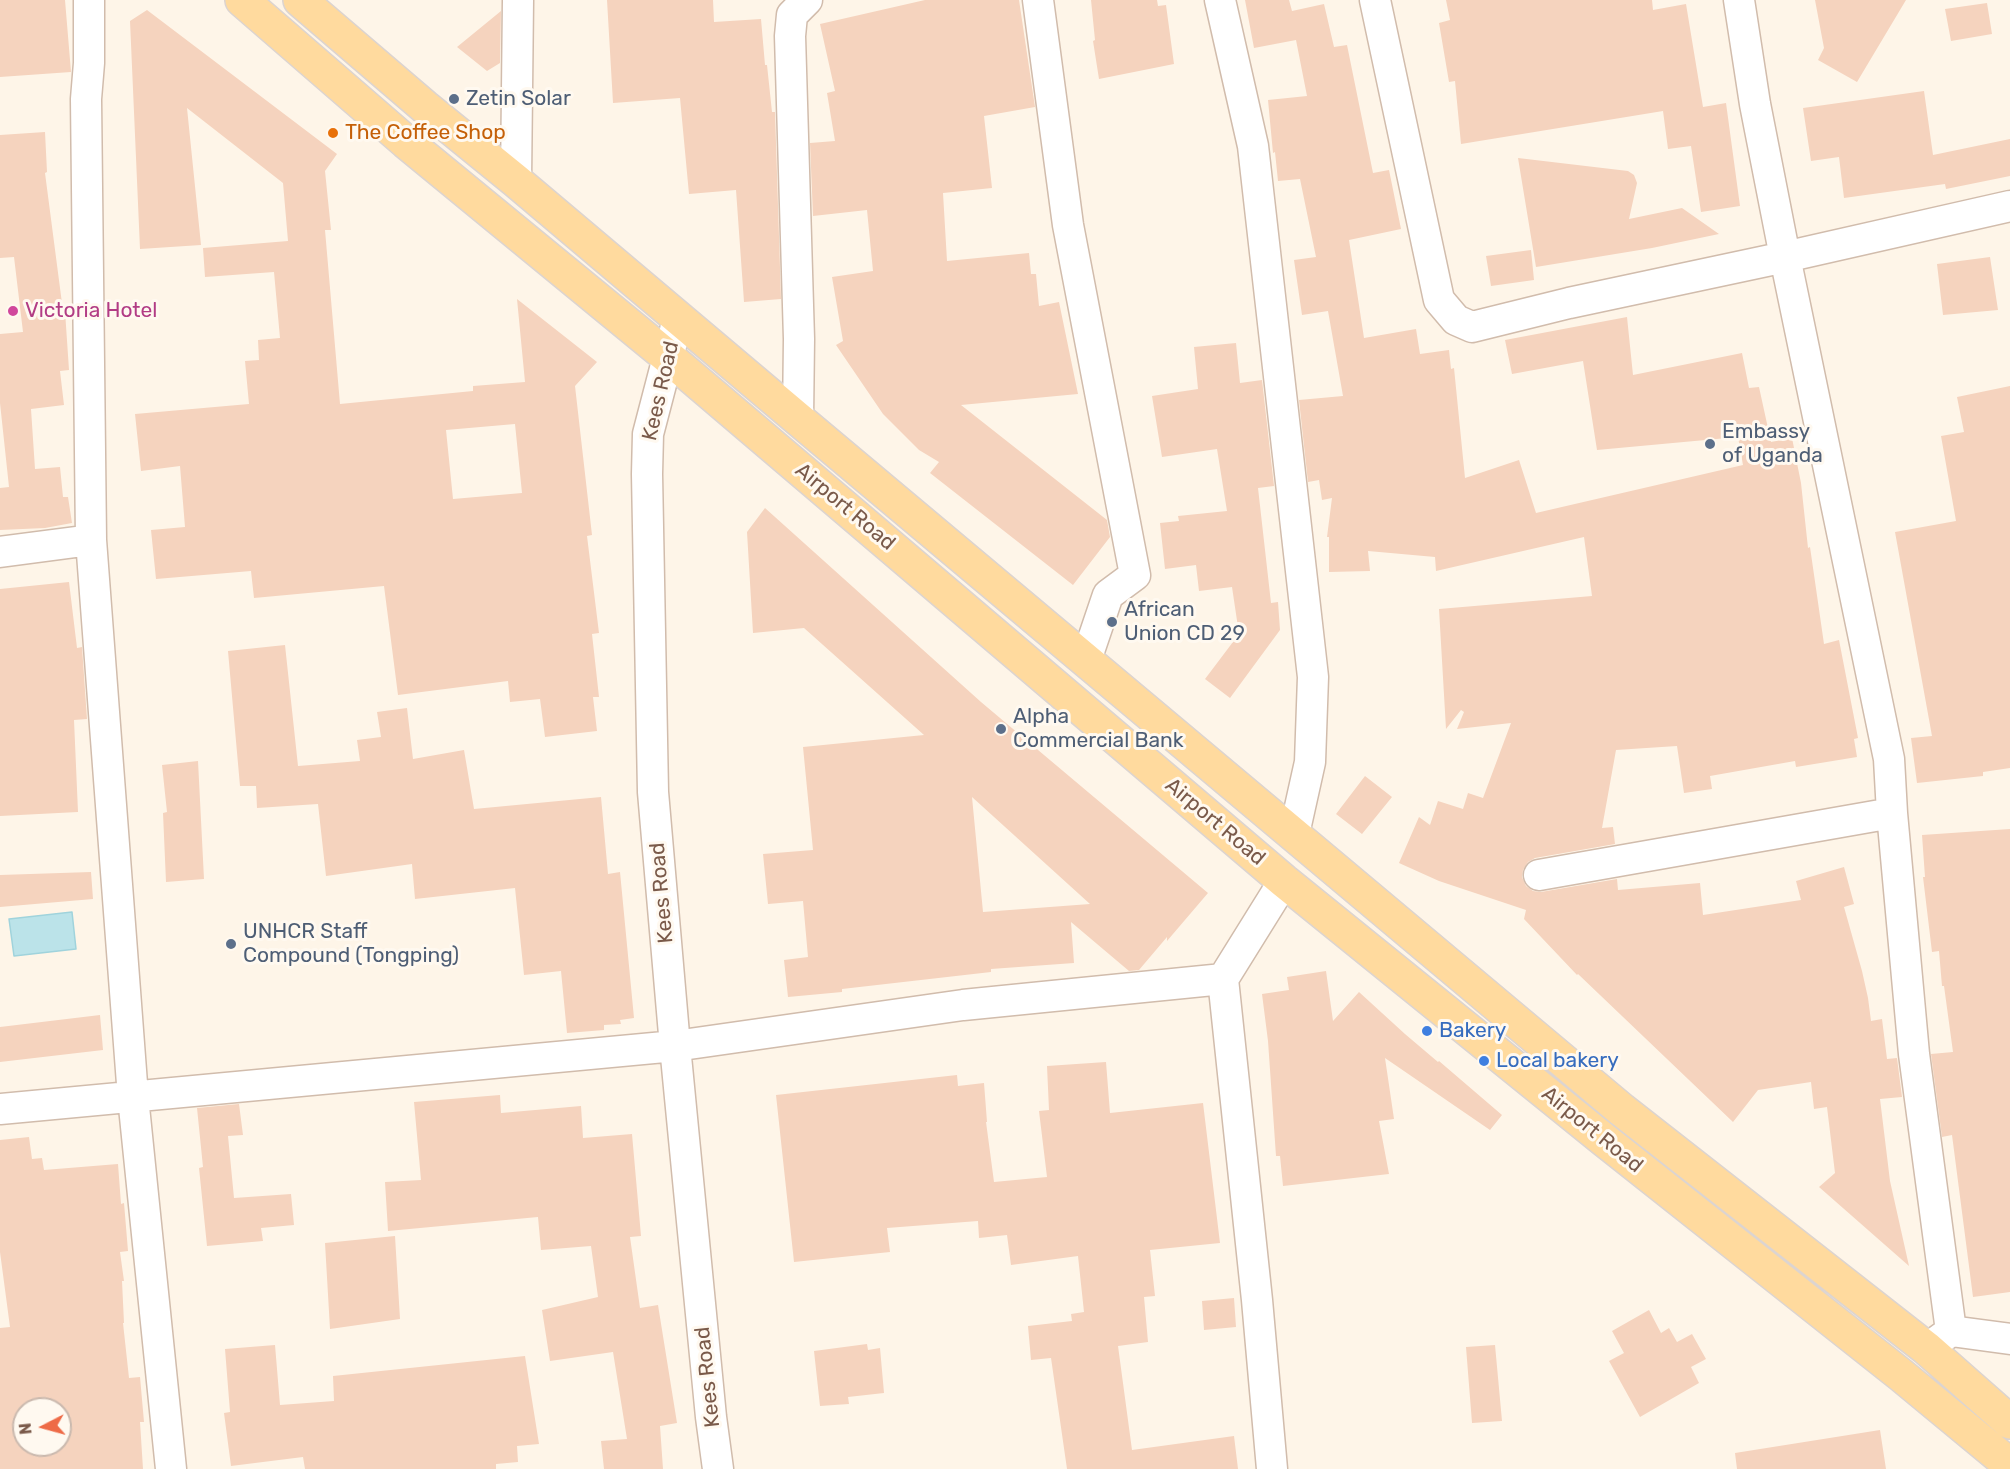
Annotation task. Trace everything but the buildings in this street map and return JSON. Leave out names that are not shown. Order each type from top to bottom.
[{"type":"main road","name":"Airport Road","points":[[242,0],[406,142],[669,357],[1284,881],[1603,1139],[1901,1375],[2010,1465]]},
{"type":"main road","name":"Airport Road","points":[[300,0],[1622,1110],[1939,1340],[2010,1422]]},
{"type":"street","points":[[89,0],[89,63],[86,99],[91,540],[133,1097],[171,1469]]},
{"type":"street","points":[[516,181],[518,0]]},
{"type":"street","points":[[798,419],[790,36],[792,15],[807,0]]},
{"type":"street","points":[[1038,0],[1068,225],[1135,575],[1108,595],[1086,660]]},
{"type":"street","points":[[1220,0],[1253,146],[1313,677],[1310,762],[1294,834]]},
{"type":"street","points":[[1375,0],[1439,300],[1456,320],[1472,327],[1569,303],[2010,206]]},
{"type":"street","points":[[1739,0],[1755,104],[1785,257],[1881,711],[1889,759],[1939,1340],[2010,1339]]},
{"type":"street","name":"Kees Road","points":[[678,319],[648,434],[653,792],[675,1046],[718,1469]]},
{"type":"street","points":[[0,552],[91,540]]},
{"type":"street","points":[[1539,875],[1892,813]]},
{"type":"street","points":[[1272,1469],[1257,1300],[1223,980],[1284,881]]},
{"type":"street","points":[[0,1109],[675,1046],[963,1005],[1223,980]]},
{"type":"water","points":[[72,912],[76,949],[14,956],[9,919]]},
{"type":"place","name":"Zetin Solar","points":[[454,99]]},
{"type":"place","name":"The Coffee Shop","points":[[333,133]]},
{"type":"place","name":"Victoria Hotel","points":[[13,311]]},
{"type":"place","name":"Embassy of Uganda","points":[[1710,444]]},
{"type":"place","name":"African Union CD 29","points":[[1112,622]]},
{"type":"place","name":"Alpha Commercial Bank","points":[[1001,729]]},
{"type":"place","name":"UNHCR Staff Compound (Tongping)","points":[[231,944]]},
{"type":"place","name":"Bakery","points":[[1427,1031]]},
{"type":"place","name":"Local bakery","points":[[1484,1061]]}]
